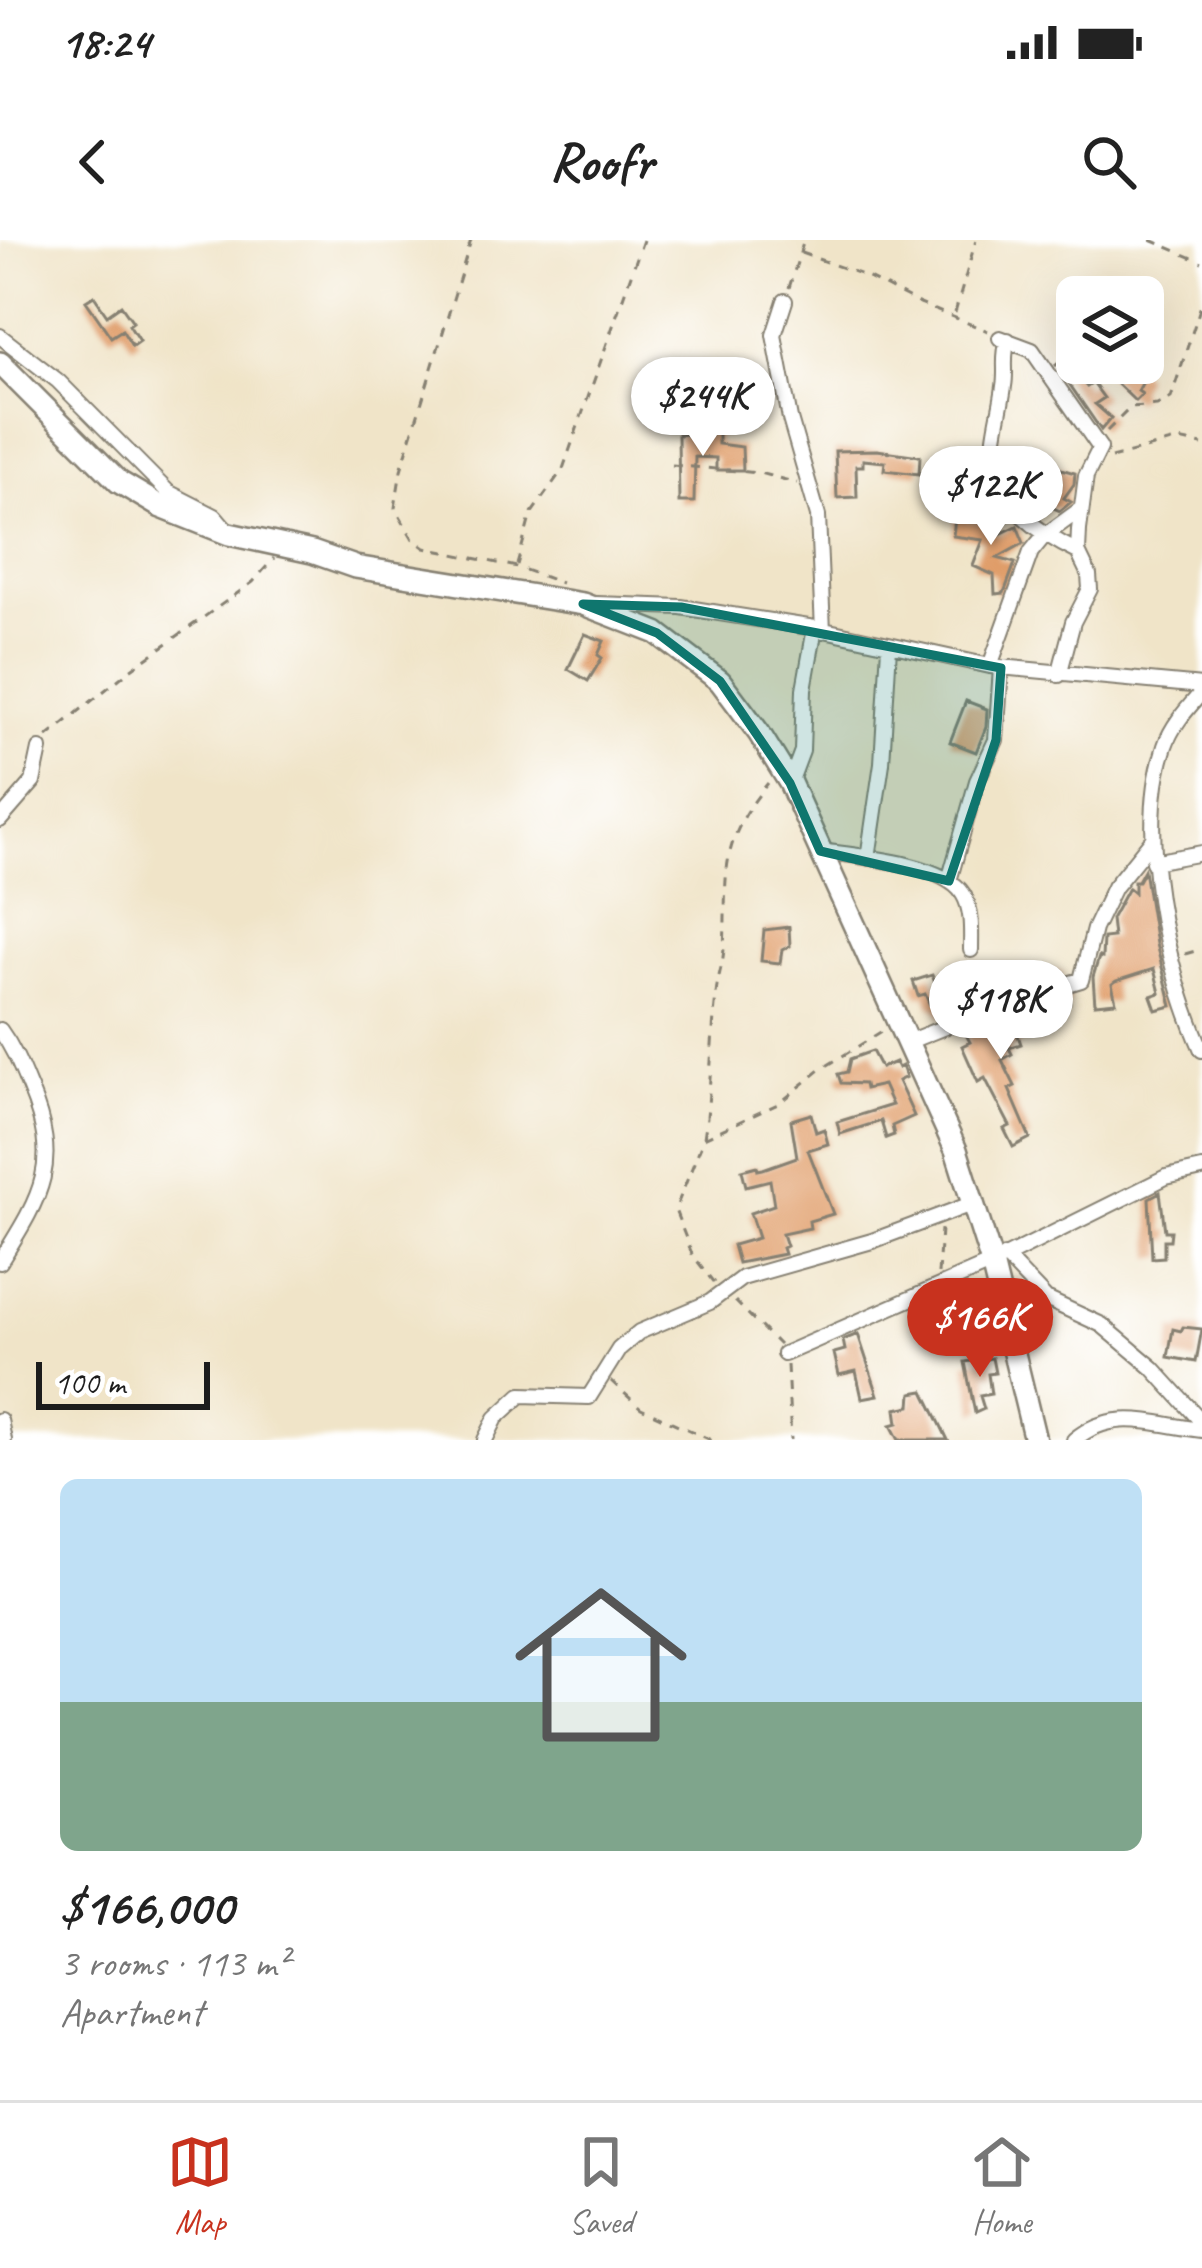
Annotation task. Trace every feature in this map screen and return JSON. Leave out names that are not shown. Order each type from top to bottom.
[{"type":"main road","points":[[0,363],[119,482],[161,507],[229,534],[356,567],[579,597],[657,633],[720,681],[785,775],[956,1150],[996,1261],[1035,1440]]},
{"type":"street","points":[[784,301],[774,335],[790,419],[818,516],[819,629],[804,689],[803,746],[785,775]]},
{"type":"street","points":[[0,336],[58,381],[168,491],[215,516],[229,534]]},
{"type":"street","points":[[1059,675],[1073,622],[1090,590],[1078,552],[1081,509],[1086,476],[1100,451],[1029,347],[1004,339],[1005,382],[994,470],[1010,499],[1044,536],[1078,552]]},
{"type":"street","points":[[949,881],[974,790],[996,740],[996,667],[1023,571],[1044,536],[1081,509]]},
{"type":"street","points":[[579,597],[819,629],[996,667],[1202,689]]},
{"type":"street","points":[[868,858],[882,764],[889,646]]},
{"type":"street","points":[[1202,689],[1165,746],[1153,840],[1172,957],[1202,1050]]},
{"type":"street","points":[[0,820],[33,782],[40,749]]},
{"type":"street","points":[[900,1033],[1081,980],[1094,929],[1114,886],[1153,840]]},
{"type":"street","points":[[820,850],[908,866],[949,881],[965,900],[971,950]]},
{"type":"street","points":[[1154,862],[1202,854]]},
{"type":"street","points":[[0,1030],[15,1050],[40,1113],[48,1160],[40,1196],[0,1262]]},
{"type":"street","points":[[784,1354],[996,1261],[1166,1177],[1202,1169]]},
{"type":"street","points":[[484,1440],[496,1418],[521,1395],[589,1397],[619,1349],[639,1331],[710,1301],[757,1271],[872,1241],[974,1203]]},
{"type":"street","points":[[996,1261],[1046,1299],[1102,1325],[1153,1368],[1202,1423]]},
{"type":"street","points":[[1074,1440],[1107,1421],[1125,1418],[1202,1423]]},
{"type":"street","points":[[0,1420],[4,1440]]},
{"type":"path","points":[[471,240],[400,470],[395,508],[412,539],[425,548],[517,567],[579,597]]},
{"type":"path","points":[[517,567],[531,514],[562,469],[643,240]]},
{"type":"path","points":[[784,301],[804,240]]},
{"type":"path","points":[[954,316],[976,240]]},
{"type":"path","points":[[1151,240],[1202,262]]},
{"type":"path","points":[[800,253],[863,275],[1004,339]]},
{"type":"path","points":[[1097,441],[1131,407],[1157,405],[1171,398],[1202,302]]},
{"type":"path","points":[[1047,372],[1056,365]]},
{"type":"path","points":[[1096,460],[1179,440],[1202,445]]},
{"type":"path","points":[[672,465],[759,473],[811,487]]},
{"type":"path","points":[[40,749],[51,732],[130,670],[254,582],[283,548]]},
{"type":"path","points":[[724,1290],[701,1271],[675,1210],[704,1138],[731,841],[745,811],[785,775]]},
{"type":"path","points":[[1172,957],[1202,949]]},
{"type":"path","points":[[704,1138],[780,1103],[820,1070],[900,1033]]},
{"type":"path","points":[[937,1288],[943,1216]]},
{"type":"path","points":[[603,1372],[641,1408],[711,1440]]},
{"type":"highlighted area","points":[[583,604],[681,607],[1001,668],[996,740],[949,881],[820,851],[790,783],[720,681],[657,633]]},
{"type":"building","points":[[94,296],[107,315],[121,305],[139,341],[132,346],[122,330],[111,337],[86,301]]},
{"type":"building","points":[[1069,384],[1094,384],[1104,398],[1095,404],[1111,418],[1101,430]]},
{"type":"building","points":[[1117,384],[1142,384],[1138,391],[1142,394],[1135,401]]},
{"type":"building","points":[[709,427],[718,427],[718,444],[742,447],[743,470],[716,470],[716,458],[695,457],[694,502],[679,502],[678,434],[709,435]]},
{"type":"building","points":[[835,451],[920,456],[919,474],[884,470],[885,462],[863,460],[863,466],[856,466],[857,497],[837,498]]},
{"type":"building","points":[[1051,466],[1075,473],[1064,498],[1071,502],[1060,511],[1037,500]]},
{"type":"building","points":[[955,518],[997,523],[996,536],[1017,526],[1024,543],[997,558],[1015,563],[1004,593],[995,594],[994,575],[973,566],[983,540],[953,536]]},
{"type":"building","points":[[585,634],[604,641],[598,655],[602,658],[588,681],[568,669]]},
{"type":"building","points":[[966,701],[987,709],[976,752],[950,742]]},
{"type":"building","points":[[1144,870],[1172,1006],[1156,1010],[1151,996],[1160,993],[1154,969],[1116,981],[1112,984],[1116,1002],[1095,1004],[1093,977],[1102,958],[1103,938],[1113,937],[1111,919],[1128,888],[1134,893],[1134,881]]},
{"type":"building","points":[[789,927],[790,946],[782,950],[780,963],[761,961],[764,930]]},
{"type":"building","points":[[1054,971],[1066,973],[939,1017],[941,1013],[925,994],[918,996],[913,981],[932,975],[942,1001],[965,993],[961,980],[972,974],[977,985],[1017,972],[1020,980]]},
{"type":"building","points":[[1069,995],[1070,1003],[1034,1008],[1037,1019],[1015,1027],[1021,1044],[1009,1048],[1012,1054],[1002,1060],[1030,1138],[1013,1147],[1004,1129],[1010,1126],[985,1078],[978,1082],[962,1046],[970,1042],[964,1031]]},
{"type":"building","points":[[872,1051],[881,1068],[895,1062],[898,1068],[902,1066],[906,1077],[898,1081],[914,1116],[892,1126],[894,1135],[886,1138],[881,1121],[840,1134],[837,1122],[892,1105],[883,1085],[865,1089],[864,1084],[841,1083],[838,1074],[847,1072],[850,1059]]},
{"type":"building","points":[[811,1114],[816,1132],[824,1129],[828,1144],[808,1150],[833,1214],[809,1221],[810,1228],[782,1234],[784,1254],[738,1263],[733,1245],[758,1238],[750,1213],[774,1205],[770,1180],[746,1186],[742,1170],[763,1169],[797,1157],[791,1120]]},
{"type":"building","points":[[1160,1192],[1170,1240],[1164,1240],[1164,1257],[1152,1258],[1149,1198]]},
{"type":"building","points":[[1173,1329],[1202,1329],[1196,1362],[1168,1357]]},
{"type":"building","points":[[858,1334],[878,1395],[862,1398],[856,1371],[839,1375],[834,1353],[845,1350],[843,1340]]},
{"type":"building","points":[[992,1358],[991,1394],[980,1396],[984,1409],[975,1413],[965,1362]]},
{"type":"building","points":[[924,1391],[948,1440],[899,1440],[891,1425],[898,1423],[896,1409],[911,1406],[912,1393]]}]
